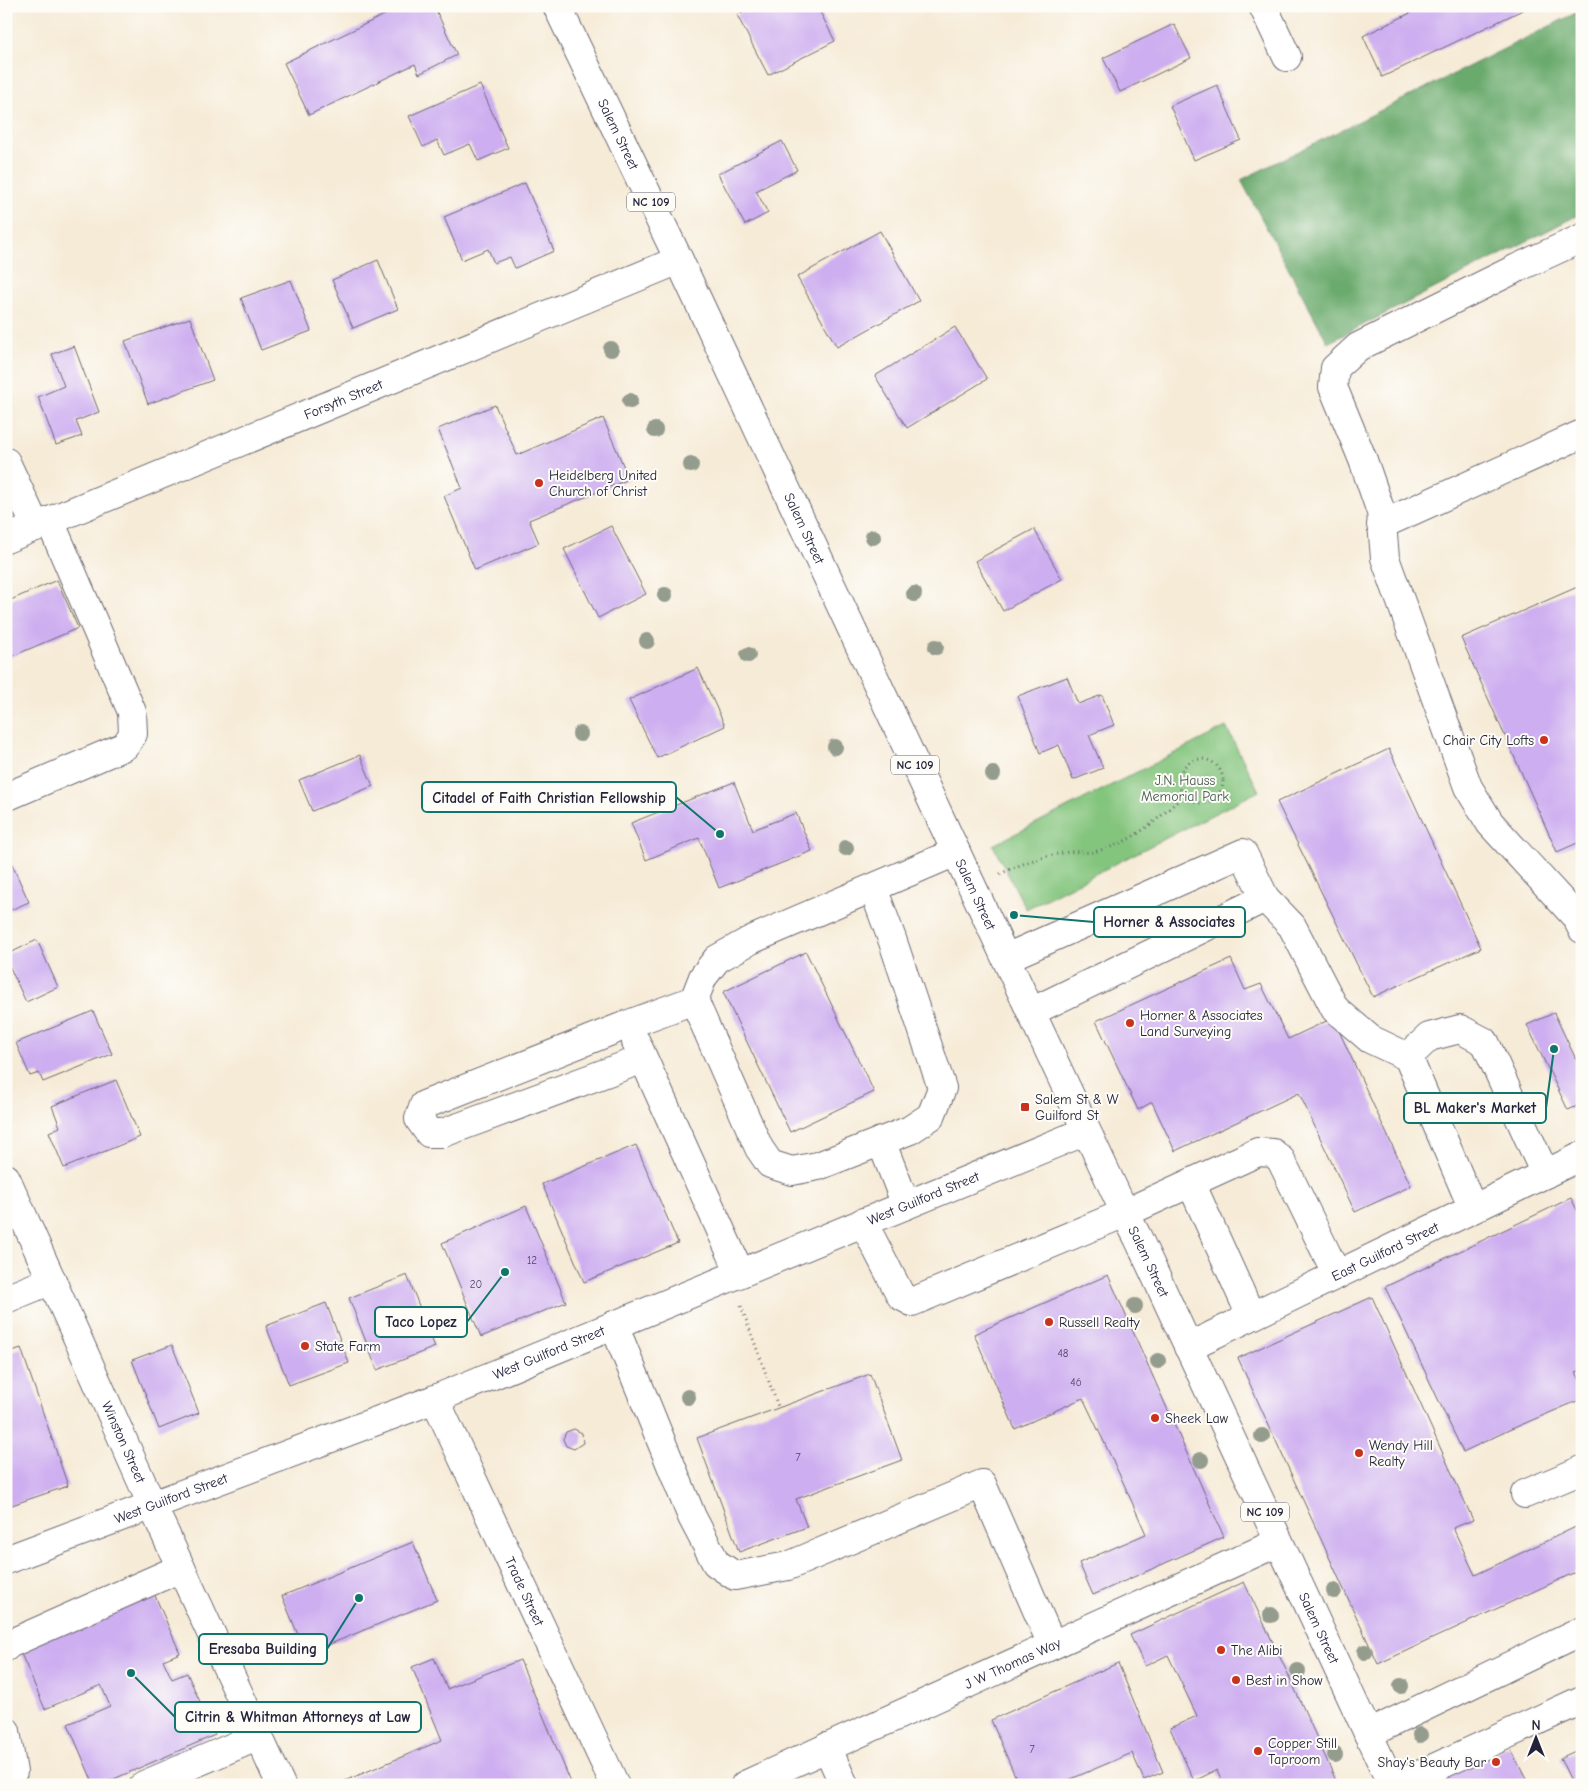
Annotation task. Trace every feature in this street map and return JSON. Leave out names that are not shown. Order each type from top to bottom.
[{"type":"street","name":"Salem Street","points":[[557,6],[679,260],[1125,1214],[1138,1238],[1392,1785]]},
{"type":"street","points":[[1263,6],[1287,57]]},
{"type":"street","points":[[1582,238],[1358,347],[1335,368],[1332,388],[1363,460],[1381,512],[1385,558],[1468,787],[1490,823],[1576,917],[1582,930]]},
{"type":"street","name":"Forsyth Street","points":[[6,539],[679,260]]},
{"type":"street","points":[[1382,525],[1582,434]]},
{"type":"street","points":[[6,462],[43,524],[132,712],[133,734],[125,746],[6,796]]},
{"type":"street","points":[[873,888],[942,1088],[931,1116],[910,1130],[818,1166],[792,1171],[770,1164],[759,1148],[694,1000],[703,977],[717,959],[751,940],[956,852]]},
{"type":"street","points":[[1006,958],[1242,853],[1265,898],[1292,926],[1335,1009],[1370,1040],[1408,1057],[1473,1209]]},
{"type":"street","points":[[1031,1012],[1265,898]]},
{"type":"street","points":[[643,1059],[443,1133],[429,1133],[419,1119],[424,1105],[694,1000]]},
{"type":"street","points":[[629,1024],[736,1275]]},
{"type":"street","points":[[1408,1057],[1429,1037],[1460,1029],[1485,1042],[1545,1174]]},
{"type":"street","name":"West Guilford Street","points":[[6,1560],[435,1399],[1086,1130]]},
{"type":"street","points":[[881,1141],[906,1205]]},
{"type":"street","points":[[863,1222],[901,1296],[912,1302],[1125,1214],[1258,1152],[1272,1153],[1281,1160],[1337,1275]]},
{"type":"street","name":"East Guilford Street","points":[[1188,1347],[1582,1156]]},
{"type":"street","name":"Winston Street","points":[[6,1178],[152,1504],[281,1785]]},
{"type":"street","points":[[1190,1183],[1251,1316]]},
{"type":"street","points":[[6,1300],[52,1280]]},
{"type":"street","points":[[614,1325],[678,1486],[716,1563],[735,1576],[788,1566],[982,1484],[1052,1645]]},
{"type":"street","name":"Trade Street","points":[[435,1399],[615,1785]]},
{"type":"street","points":[[1525,1494],[1582,1470]]},
{"type":"street","name":"J W Thomas Way","points":[[745,1785],[1279,1542]]},
{"type":"street","points":[[6,1647],[181,1568]]},
{"type":"street","points":[[1368,1734],[1582,1631]]},
{"type":"street","points":[[1397,1785],[1582,1700]]},
{"type":"street","points":[[6,1731],[12,1777]]},
{"type":"street","points":[[144,1785],[258,1736]]},
{"type":"street","points":[[827,1747],[844,1785]]},
{"type":"path","points":[[1198,760],[1205,760],[1218,767],[1223,780],[1220,793],[1215,798],[1202,803],[1195,802],[1184,794],[1180,788],[1180,780],[1185,767],[1198,760]]},
{"type":"path","points":[[973,887],[1040,857],[1072,852],[1093,852],[1123,842],[1144,831],[1184,794]]},
{"type":"path","points":[[736,1275],[778,1409]]},
{"type":"green space","points":[[1582,10],[1582,213],[1328,343],[1241,180]]},
{"type":"green space","name":"J.N. Hauss Memorial Park","points":[[1226,727],[1259,791],[1026,909],[993,845]]},
{"type":"building","points":[[403,6],[434,6],[457,55],[419,74],[415,64],[309,115],[284,63]]},
{"type":"building","points":[[753,6],[817,6],[835,41],[768,75],[737,15]]},
{"type":"building","points":[[1425,6],[1531,6],[1382,77],[1363,36]]},
{"type":"building","points":[[1174,24],[1191,58],[1120,92],[1103,58]]},
{"type":"building","points":[[480,85],[508,148],[478,161],[470,144],[444,155],[437,140],[423,147],[409,116]]},
{"type":"building","points":[[1217,85],[1241,140],[1194,160],[1170,106]]},
{"type":"building","points":[[782,141],[797,170],[756,191],[768,213],[745,225],[718,174]]},
{"type":"building","points":[[525,183],[554,251],[515,268],[510,257],[494,263],[488,249],[462,260],[444,217]]},
{"type":"building","points":[[880,231],[919,301],[837,347],[797,277]]},
{"type":"building","points":[[378,260],[398,309],[353,328],[332,280]]},
{"type":"building","points":[[291,280],[311,331],[261,350],[241,298]]},
{"type":"building","points":[[190,318],[213,380],[148,404],[125,341]]},
{"type":"building","points":[[955,327],[987,379],[907,428],[875,376]]},
{"type":"building","points":[[74,346],[99,412],[76,421],[82,436],[56,445],[38,397],[64,386],[52,354]]},
{"type":"building","name":"Heidelberg United Church of Christ","points":[[495,405],[517,455],[603,418],[629,479],[529,520],[539,543],[475,570],[444,496],[462,488],[438,429]]},
{"type":"building","points":[[611,526],[646,594],[598,618],[564,549]]},
{"type":"building","points":[[1034,529],[1062,579],[1003,611],[975,561]]},
{"type":"building","points":[[57,580],[78,628],[6,659],[6,602]]},
{"type":"building","name":"Chair City Lofts","points":[[1582,585],[1582,841],[1557,852],[1461,638]]},
{"type":"building","points":[[698,668],[725,726],[657,758],[629,700]]},
{"type":"building","points":[[1067,677],[1078,704],[1102,695],[1114,725],[1089,735],[1103,768],[1073,780],[1059,745],[1040,753],[1018,696]]},
{"type":"building","points":[[1389,749],[1481,948],[1373,997],[1277,802]]},
{"type":"building","points":[[360,755],[373,786],[312,811],[299,780]]},
{"type":"building","points":[[734,782],[753,830],[796,813],[812,851],[719,888],[699,838],[646,860],[631,823]]},
{"type":"building","points":[[6,851],[29,902],[6,912]]},
{"type":"building","points":[[37,940],[58,987],[26,1002],[6,959],[6,955]]},
{"type":"building","points":[[806,952],[874,1092],[790,1132],[723,992]]},
{"type":"building","points":[[1231,959],[1245,990],[1261,984],[1288,1039],[1333,1018],[1411,1186],[1355,1212],[1299,1093],[1175,1151],[1152,1102],[1138,1110],[1096,1021]]},
{"type":"building","points":[[93,1011],[112,1054],[43,1082],[39,1073],[30,1076],[16,1043]]},
{"type":"building","points":[[1554,1013],[1582,1072],[1582,1104],[1568,1110],[1527,1025]]},
{"type":"building","points":[[116,1080],[140,1137],[64,1168],[49,1132],[60,1127],[52,1106]]},
{"type":"building","points":[[636,1145],[678,1243],[584,1282],[542,1184]]},
{"type":"building","points":[[1571,1198],[1582,1220],[1582,1370],[1576,1372],[1582,1385],[1582,1399],[1463,1452],[1385,1287]]},
{"type":"building","points":[[526,1206],[566,1302],[481,1337],[442,1243]]},
{"type":"building","points":[[407,1275],[435,1347],[377,1370],[349,1298]]},
{"type":"building","points":[[1108,1275],[1224,1537],[1093,1595],[1079,1563],[1146,1534],[1123,1482],[1083,1398],[1015,1429],[974,1334]]},
{"type":"building","points":[[1372,1297],[1473,1520],[1453,1528],[1475,1575],[1582,1524],[1582,1569],[1378,1664],[1238,1358]]},
{"type":"building","points":[[326,1303],[349,1363],[289,1385],[266,1326]]},
{"type":"building","points":[[172,1345],[199,1413],[159,1429],[132,1360]]},
{"type":"building","points":[[21,1348],[68,1486],[6,1507],[6,1353]]},
{"type":"building","points":[[870,1374],[902,1460],[796,1499],[807,1527],[739,1552],[697,1438]]},
{"type":"building","points":[[574,1429],[582,1433],[583,1443],[574,1449],[566,1446],[563,1439],[566,1432]]},
{"type":"building","points":[[413,1542],[437,1600],[306,1654],[282,1596]]},
{"type":"building","points":[[1244,1582],[1338,1785],[1220,1785],[1223,1783],[1217,1770],[1194,1781],[1170,1728],[1197,1716],[1168,1655],[1145,1666],[1130,1635]]},
{"type":"building","points":[[153,1591],[180,1653],[163,1660],[172,1679],[187,1673],[215,1735],[100,1785],[94,1785],[68,1724],[110,1706],[101,1685],[45,1709],[19,1649]]},
{"type":"building","points":[[434,1658],[447,1689],[520,1660],[572,1785],[335,1785],[442,1740],[412,1667]]},
{"type":"building","points":[[1118,1663],[1163,1772],[1144,1780],[1132,1753],[1057,1785],[1019,1785],[991,1720]]},
{"type":"building","name":"Shay's Beauty Bar","points":[[1509,1746],[1529,1785],[1438,1785],[1436,1781]]},
{"type":"building","points":[[1582,1748],[1582,1785],[1573,1785],[1560,1758]]},
{"type":"place","name":"Heidelberg United Church of Christ","points":[[539,483]]},
{"type":"place","name":"Chair City Lofts","points":[[1544,740]]},
{"type":"place","name":"Citadel of Faith Christian Fellowship","points":[[720,834]]},
{"type":"place","name":"Horner & Associates","points":[[1014,915]]},
{"type":"place","name":"Horner & Associates Land Surveying","points":[[1130,1023]]},
{"type":"place","name":"BL Maker's Market","points":[[1554,1049]]},
{"type":"place","name":"Salem St & W Guilford St","points":[[1025,1107]]},
{"type":"place","name":"Taco Lopez","points":[[505,1272]]},
{"type":"place","name":"Russell Realty","points":[[1049,1322]]},
{"type":"place","name":"State Farm","points":[[305,1346]]},
{"type":"place","name":"Sheek Law","points":[[1155,1418]]},
{"type":"place","name":"Wendy Hill Realty","points":[[1359,1453]]},
{"type":"place","name":"Eresaba Building","points":[[359,1598]]},
{"type":"place","name":"The Alibi","points":[[1221,1650]]},
{"type":"place","name":"Citrin & Whitman Attorneys at Law","points":[[131,1673]]},
{"type":"place","name":"Best in Show","points":[[1236,1680]]},
{"type":"place","name":"Copper Still Taproom","points":[[1258,1751]]},
{"type":"place","name":"Shay's Beauty Bar","points":[[1496,1762]]}]
